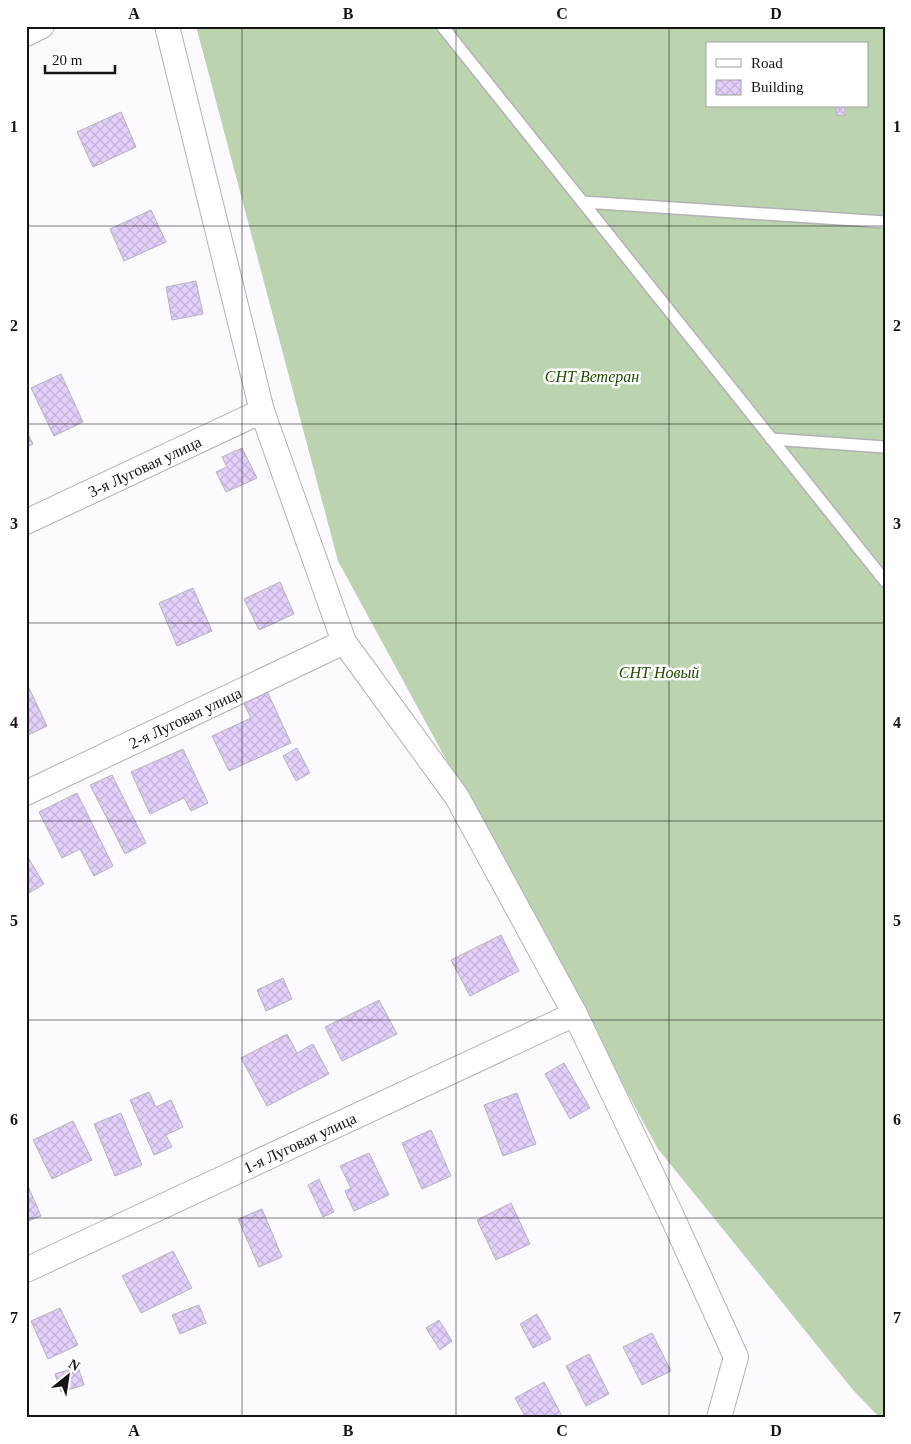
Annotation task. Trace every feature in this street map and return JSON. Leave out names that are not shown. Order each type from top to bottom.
[{"type":"street","points":[[26,34],[42,26]]},
{"type":"street","points":[[167,26],[262,410],[344,642],[457,797],[575,1014],[670,1212],[736,1357],[719,1418]]},
{"type":"street","name":"3-я Луговая улица","points":[[26,522],[262,410]]},
{"type":"street","name":"2-я Луговая улица","points":[[26,793],[344,642]]},
{"type":"street","name":"1-я Луговая улица","points":[[26,1270],[575,1014]]},
{"type":"lane","points":[[442,26],[885,582]]},
{"type":"lane","points":[[583,202],[885,222]]},
{"type":"lane","points":[[772,439],[885,447]]},
{"type":"green space","name":"СНТ Ветеран","points":[[196,26],[885,26],[885,1418],[880,1418],[853,1390],[658,1149],[338,561]]},
{"type":"building","points":[[836,108],[845,108],[845,116],[836,115]]},
{"type":"building","points":[[121,112],[136,147],[93,167],[77,132]]},
{"type":"building","points":[[151,210],[166,242],[124,261],[110,229]]},
{"type":"building","points":[[196,281],[203,314],[172,320],[166,287]]},
{"type":"building","points":[[61,374],[83,422],[54,436],[31,388]]},
{"type":"building","points":[[26,430],[33,444],[26,448]]},
{"type":"building","points":[[242,448],[257,478],[226,492],[216,472],[227,467],[222,457]]},
{"type":"building","points":[[280,582],[294,614],[259,630],[244,599]]},
{"type":"building","points":[[193,588],[212,631],[177,646],[159,603]]},
{"type":"building","points":[[26,686],[28,686],[47,726],[26,736]]},
{"type":"building","points":[[266,689],[291,743],[229,771],[212,736],[251,718],[242,700]]},
{"type":"building","points":[[297,748],[310,773],[296,781],[283,756]]},
{"type":"building","points":[[183,749],[208,803],[191,811],[184,798],[150,814],[131,772]]},
{"type":"building","points":[[112,775],[146,843],[125,854],[90,785]]},
{"type":"building","points":[[77,793],[113,866],[94,876],[80,849],[62,858],[39,812]]},
{"type":"building","points":[[26,854],[44,884],[29,893],[26,888]]},
{"type":"building","points":[[501,935],[519,971],[470,996],[451,960]]},
{"type":"building","points":[[283,978],[292,999],[266,1011],[257,990]]},
{"type":"building","points":[[379,1000],[397,1034],[342,1061],[325,1027]]},
{"type":"building","points":[[287,1034],[297,1053],[313,1044],[329,1074],[267,1106],[241,1058]]},
{"type":"building","points":[[564,1063],[590,1108],[570,1119],[545,1074]]},
{"type":"building","points":[[149,1092],[156,1107],[171,1100],[183,1127],[166,1135],[172,1147],[154,1155],[130,1100]]},
{"type":"building","points":[[517,1093],[536,1144],[503,1156],[484,1105]]},
{"type":"building","points":[[121,1113],[142,1165],[115,1176],[94,1124]]},
{"type":"building","points":[[73,1121],[92,1160],[52,1179],[33,1140]]},
{"type":"building","points":[[431,1130],[451,1176],[422,1189],[402,1143]]},
{"type":"building","points":[[369,1153],[389,1195],[354,1211],[345,1191],[351,1188],[340,1166]]},
{"type":"building","points":[[319,1179],[334,1212],[323,1217],[308,1185]]},
{"type":"building","points":[[28,1186],[41,1216],[26,1222],[26,1187]]},
{"type":"building","points":[[511,1203],[530,1244],[496,1260],[477,1220]]},
{"type":"building","points":[[262,1209],[282,1257],[259,1267],[238,1219]]},
{"type":"building","points":[[173,1251],[192,1288],[141,1313],[122,1276]]},
{"type":"building","points":[[199,1305],[206,1323],[180,1334],[172,1315]]},
{"type":"building","points":[[60,1308],[78,1345],[48,1359],[31,1321]]},
{"type":"building","points":[[537,1314],[551,1339],[533,1348],[520,1324]]},
{"type":"building","points":[[439,1320],[452,1341],[440,1350],[426,1328]]},
{"type":"building","points":[[652,1333],[671,1371],[642,1385],[623,1347]]},
{"type":"building","points":[[589,1354],[609,1394],[586,1406],[566,1366]]},
{"type":"building","points":[[78,1367],[84,1385],[61,1392],[55,1374]]},
{"type":"building","points":[[544,1382],[562,1416],[526,1418],[515,1398]]},
{"type":"park label","name":"СНТ Новый","points":[[659,672]]}]
